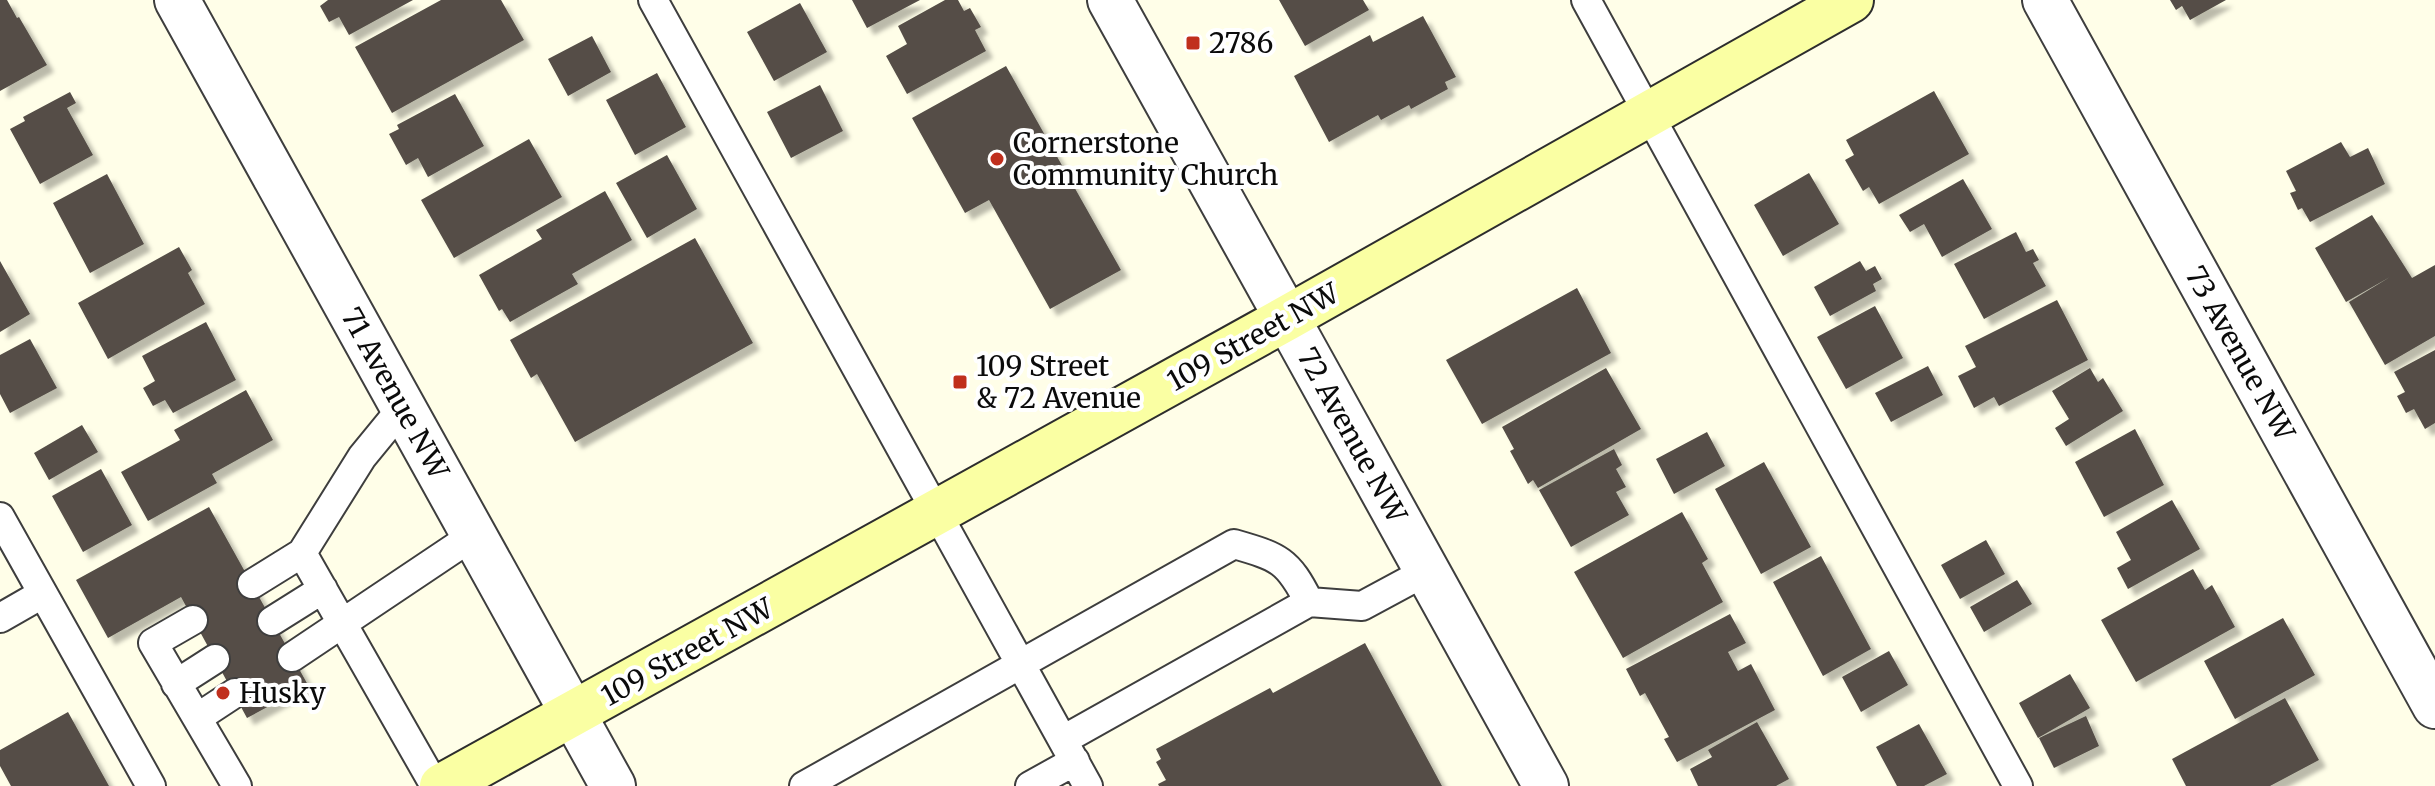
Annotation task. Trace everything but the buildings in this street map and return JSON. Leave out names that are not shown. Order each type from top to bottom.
[{"type":"main road","name":"109 Street NW","points":[[442,786],[1287,318],[1851,0]]},
{"type":"street","name":"71 Avenue NW","points":[[177,0],[613,786]]},
{"type":"street","name":"72 Avenue NW","points":[[1110,0],[1546,786]]},
{"type":"street","name":"73 Avenue NW","points":[[2045,0],[2435,706]]},
{"type":"lane","points":[[653,0],[1088,786]]},
{"type":"lane","points":[[1586,0],[2018,786]]},
{"type":"lane","points":[[252,584],[302,553],[362,457],[403,407]]},
{"type":"lane","points":[[0,517],[151,786]]},
{"type":"lane","points":[[292,657],[474,535]]},
{"type":"lane","points":[[804,786],[1234,544],[1269,554],[1295,573],[1309,602]]},
{"type":"lane","points":[[302,553],[435,786]]},
{"type":"lane","points":[[1030,786],[1069,751],[1309,602],[1362,606],[1427,571]]},
{"type":"lane","points":[[272,621],[323,589]]},
{"type":"lane","points":[[0,618],[42,594]]},
{"type":"lane","points":[[193,620],[153,643],[237,786]]},
{"type":"lane","points":[[176,684],[215,659]]},
{"type":"lane","points":[[197,718],[235,693]]},
{"type":"place","name":"2786","points":[[1193,43]]},
{"type":"place","name":"Cornerstone Community Church","points":[[997,159]]},
{"type":"place","name":"109 Street & 72 Avenue","points":[[960,382]]},
{"type":"place","name":"Husky","points":[[223,693]]}]
